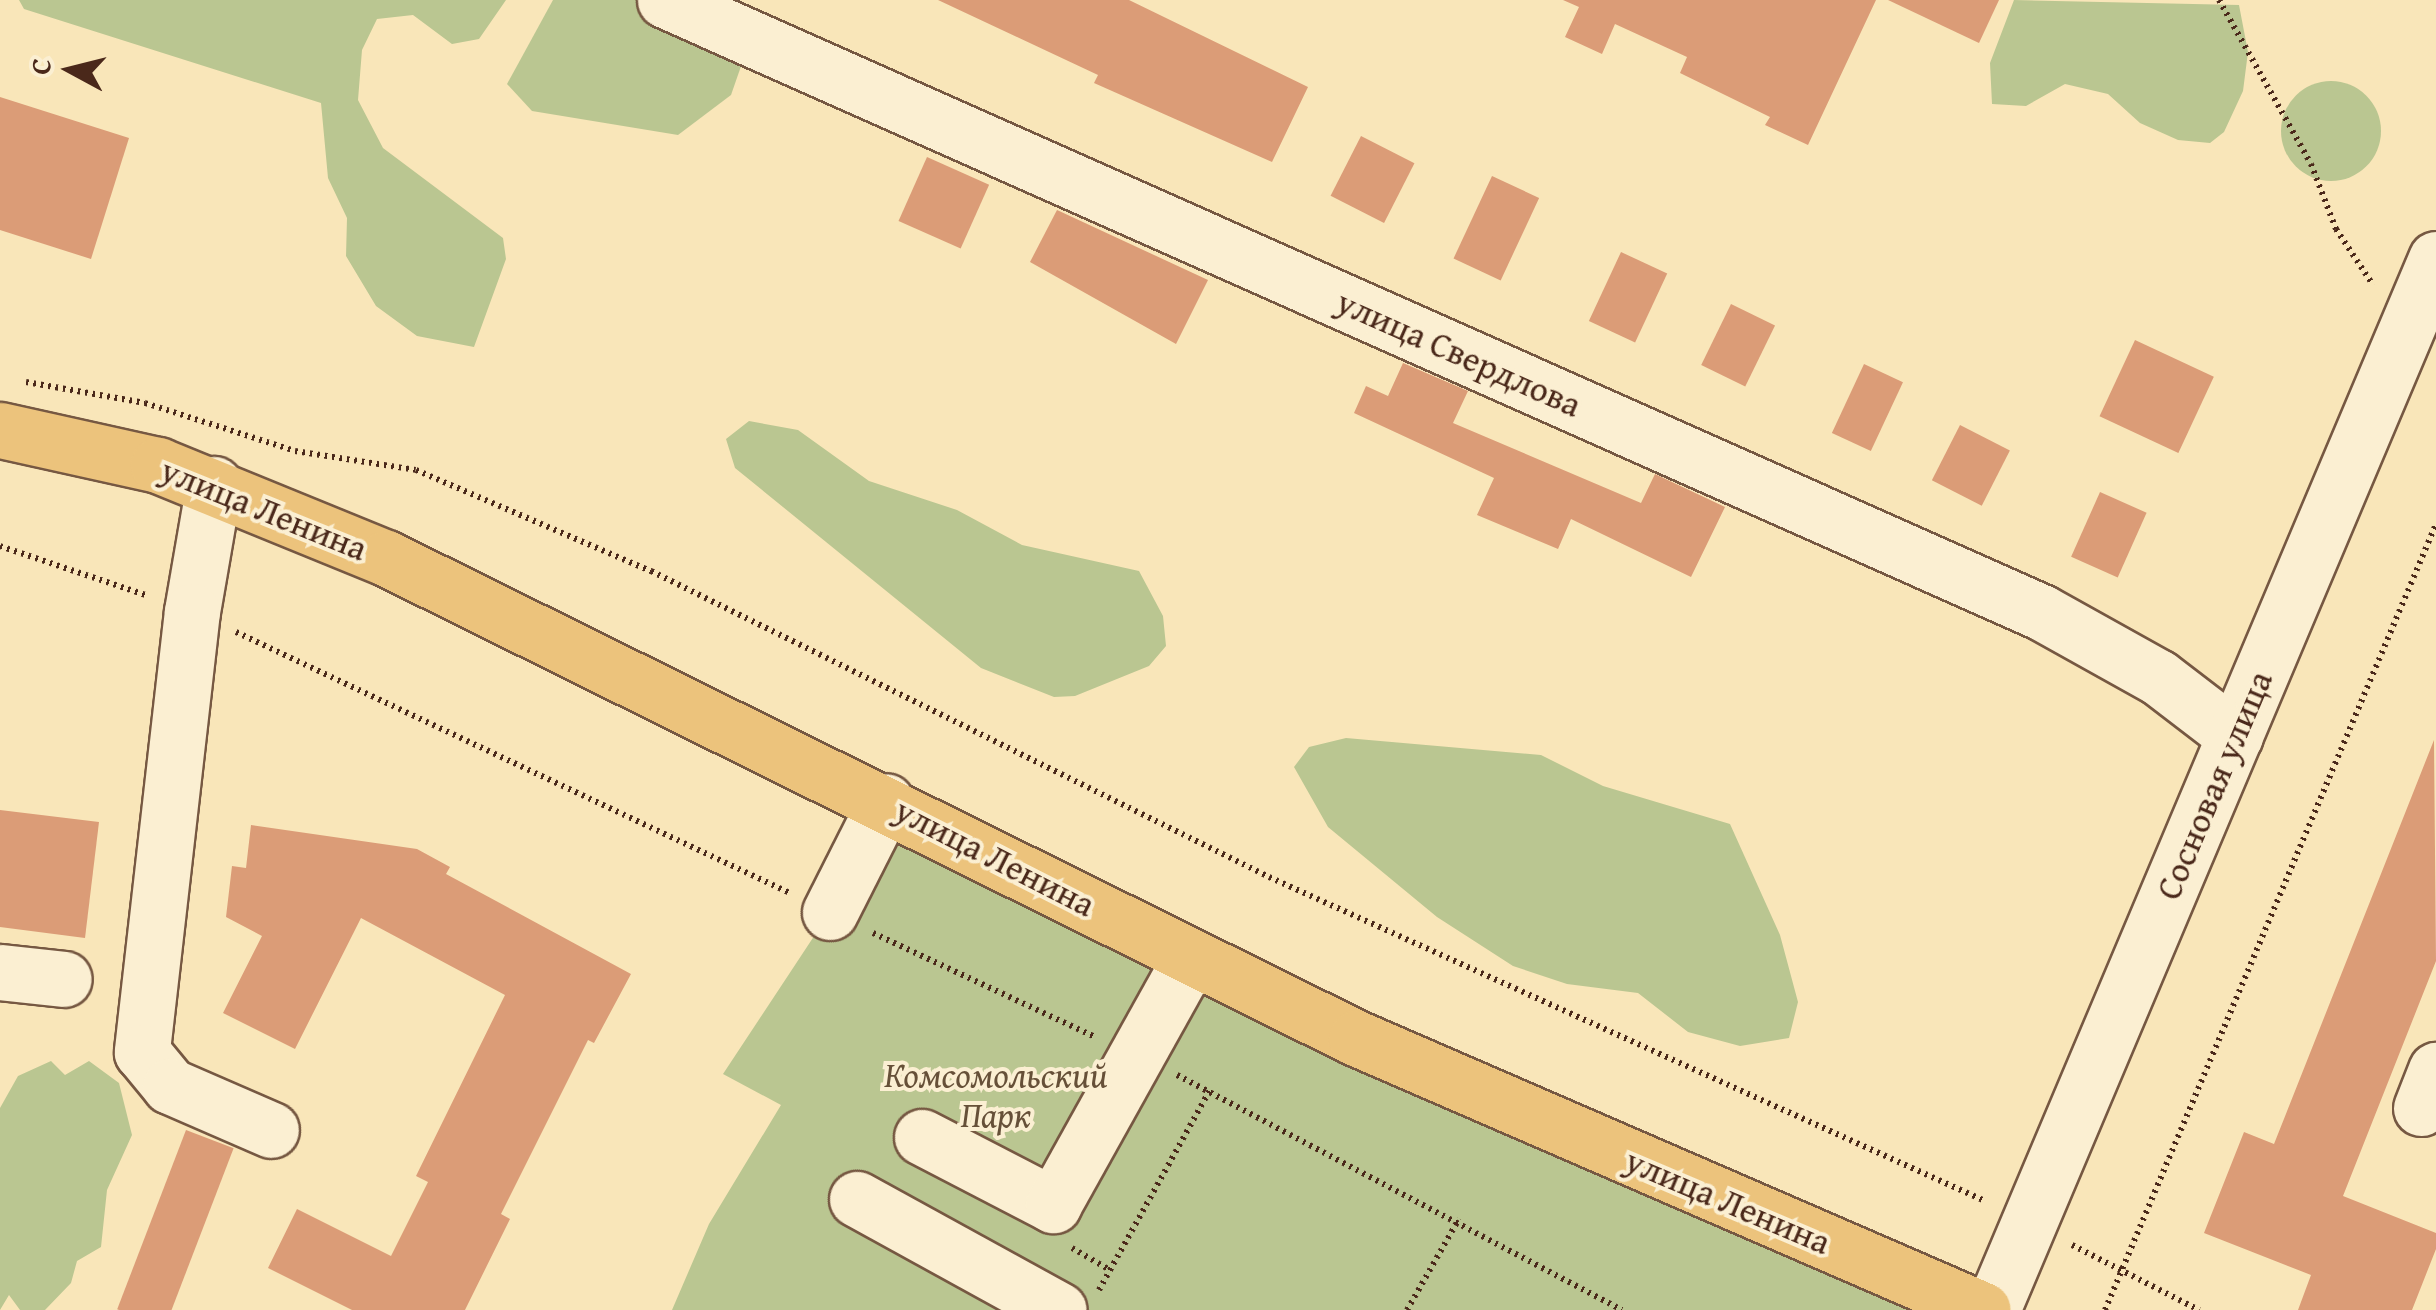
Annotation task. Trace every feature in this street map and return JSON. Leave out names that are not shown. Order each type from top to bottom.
[{"type":"main road","name":"улица Ленина","points":[[10,405],[117,452],[214,484],[508,615],[1374,1046],[1983,1310]]},
{"type":"street","name":"улица Свердлова","points":[[665,0],[2041,612],[2158,677],[2235,736]]},
{"type":"street","name":"Сосновая улица","points":[[1992,1310],[2436,259]]},
{"type":"street","points":[[214,484],[192,611],[142,1052],[170,1086],[271,1130]]},
{"type":"street","points":[[830,912],[886,802]]},
{"type":"street","points":[[922,1137],[1053,1205],[1191,957]]},
{"type":"street","points":[[0,972],[64,980]]},
{"type":"street","points":[[857,1199],[1077,1303]]},
{"type":"path","points":[[2219,0],[2311,164],[2336,229],[2409,322]]},
{"type":"path","points":[[10,405],[145,403],[295,451],[416,470],[651,572],[1269,878],[2031,1220],[2121,1275],[2199,1310]]},
{"type":"path","points":[[2105,1310],[2436,524]]},
{"type":"path","points":[[1077,1303],[1210,1090]]},
{"type":"path","points":[[1407,1310],[1460,1218]]},
{"type":"green space","points":[[19,0],[506,0],[479,39],[452,44],[413,15],[377,19],[362,50],[358,100],[383,148],[503,238],[506,259],[474,347],[417,336],[376,306],[346,256],[347,218],[328,178],[321,103],[24,9]]},
{"type":"green space","points":[[553,0],[699,0],[747,49],[731,95],[678,135],[532,111],[507,84]]},
{"type":"green space","points":[[2014,0],[2239,5],[2248,52],[2243,91],[2224,132],[2210,143],[2178,140],[2140,123],[2108,94],[2065,84],[2026,106],[1992,104],[1990,63]]},
{"type":"green space","points":[[2331,81],[2350,85],[2367,95],[2377,112],[2381,131],[2377,150],[2367,167],[2350,177],[2331,181],[2312,177],[2295,167],[2285,150],[2281,131],[2285,112],[2295,95],[2312,85]]},
{"type":"green space","points":[[749,421],[798,430],[869,481],[957,510],[1022,545],[1139,571],[1163,616],[1166,646],[1149,666],[1075,696],[1054,697],[981,668],[735,468],[726,439]]},
{"type":"green space","points":[[1346,738],[1541,755],[1603,786],[1730,824],[1780,935],[1798,1002],[1789,1038],[1740,1046],[1688,1032],[1638,993],[1567,984],[1513,966],[1437,917],[1328,827],[1294,767],[1309,747]]},
{"type":"green space","name":"Комсомольский Парк","points":[[886,801],[1983,1310],[672,1310],[709,1224],[781,1105],[723,1074],[830,912]]},
{"type":"green space","points":[[51,1061],[65,1075],[89,1061],[119,1083],[132,1135],[107,1190],[101,1247],[77,1261],[71,1283],[45,1310],[20,1310],[9,1295],[0,1310],[0,1108],[18,1076]]},
{"type":"building","points":[[938,0],[1129,0],[1308,87],[1272,162],[1094,83],[1098,75]]},
{"type":"building","points":[[1563,0],[1876,0],[1808,145],[1765,125],[1770,117],[1680,73],[1687,57],[1615,24],[1602,54],[1565,37],[1579,7]]},
{"type":"building","points":[[1888,0],[1999,0],[1979,43]]},
{"type":"building","points":[[0,97],[129,138],[91,259],[0,230]]},
{"type":"building","points":[[1361,136],[1414,163],[1384,223],[1331,196]]},
{"type":"building","points":[[927,157],[989,185],[961,249],[899,221]]},
{"type":"building","points":[[1492,176],[1539,198],[1501,280],[1454,258]]},
{"type":"building","points":[[1057,210],[1208,280],[1176,344],[1030,262]]},
{"type":"building","points":[[1621,252],[1667,274],[1635,342],[1589,321]]},
{"type":"building","points":[[1731,304],[1775,325],[1745,387],[1701,365]]},
{"type":"building","points":[[2135,340],[2214,377],[2178,453],[2100,416]]},
{"type":"building","points":[[1403,363],[1468,391],[1453,423],[1641,503],[1655,474],[1725,507],[1691,577],[1571,519],[1558,549],[1477,515],[1494,478],[1354,413],[1366,386],[1388,396]]},
{"type":"building","points":[[1864,364],[1903,382],[1871,451],[1832,433]]},
{"type":"building","points":[[1960,425],[2010,450],[1982,506],[1932,480]]},
{"type":"building","points":[[2100,492],[2147,513],[2118,578],[2071,557]]},
{"type":"building","points":[[2434,740],[2436,961],[2343,1196],[2436,1233],[2436,1249],[2412,1310],[2298,1310],[2311,1275],[2204,1233],[2244,1132],[2274,1144]]},
{"type":"building","points":[[0,810],[99,822],[85,938],[0,927]]},
{"type":"building","points":[[251,825],[417,849],[450,867],[446,874],[631,974],[594,1043],[588,1040],[501,1214],[510,1219],[465,1310],[352,1310],[268,1268],[297,1209],[391,1256],[428,1182],[416,1176],[505,995],[361,918],[295,1049],[223,1013],[262,936],[226,917],[232,866],[246,868]]},
{"type":"building","points":[[186,1130],[234,1148],[172,1310],[117,1309]]}]
